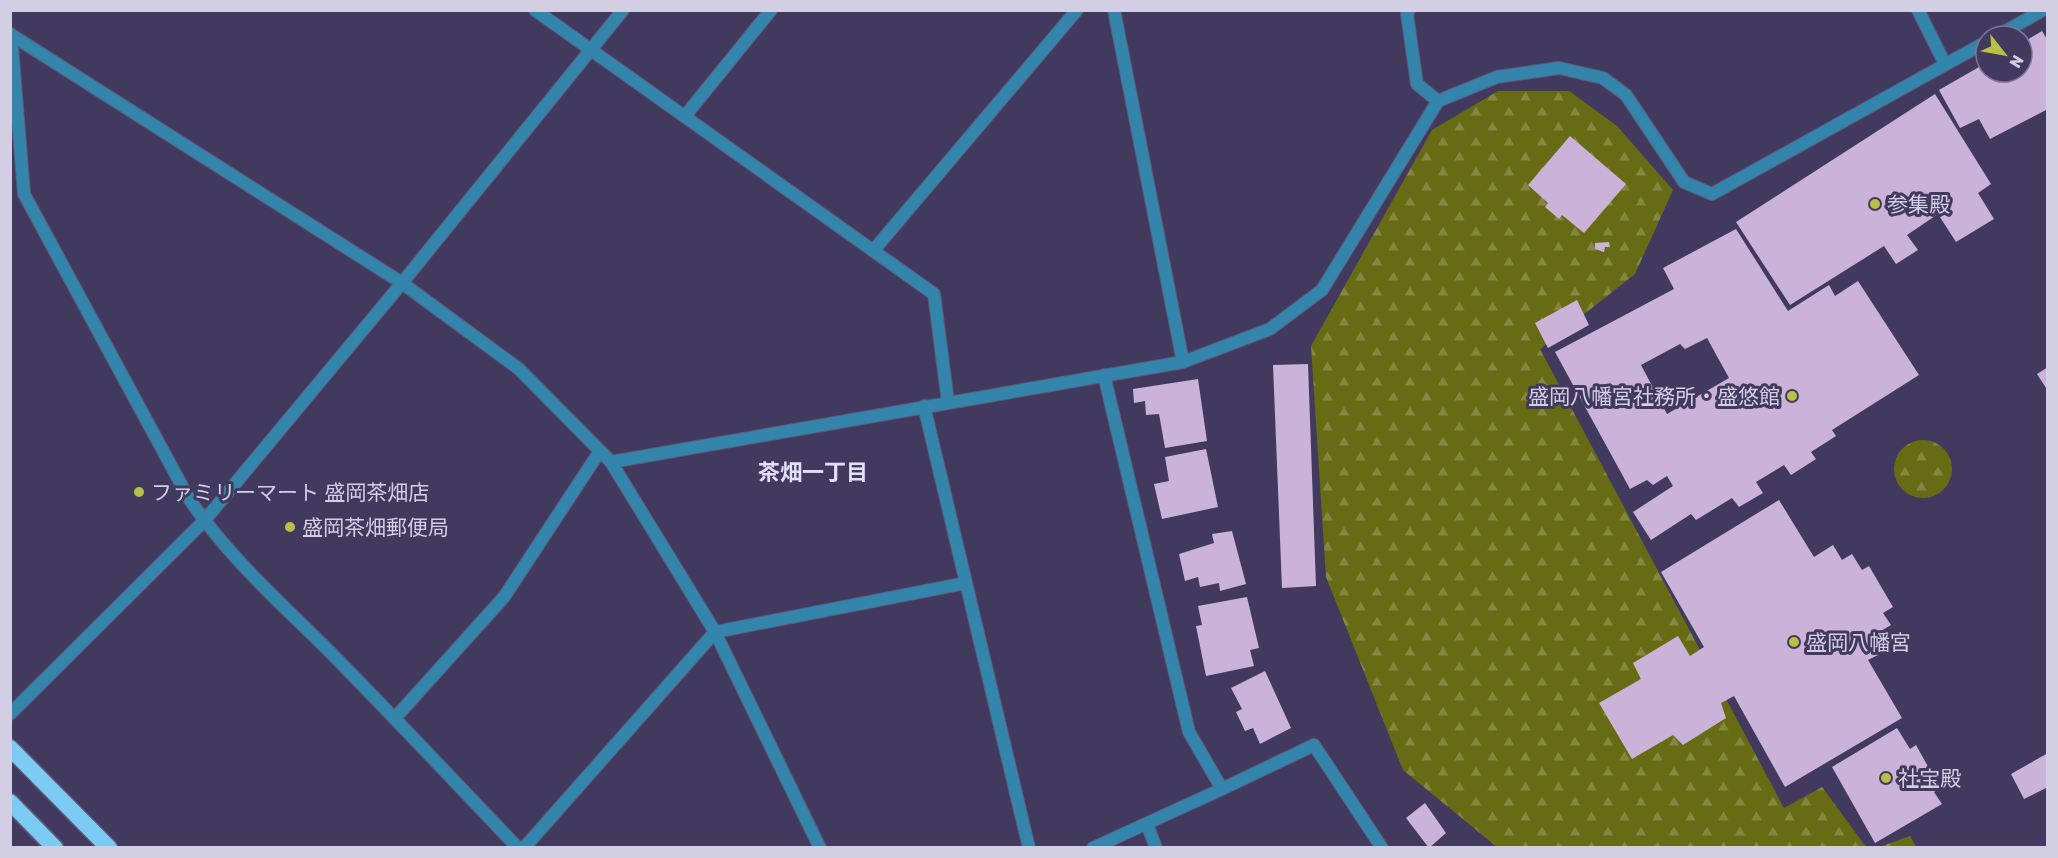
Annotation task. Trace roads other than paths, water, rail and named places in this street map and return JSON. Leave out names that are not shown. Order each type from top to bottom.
[{"type":"highway","points":[[10,748],[109,848]]},
{"type":"highway","points":[[10,802],[55,848]]},
{"type":"street","points":[[535,10],[934,294],[948,402]]},
{"type":"street","points":[[10,714],[204,521],[402,283],[622,10]]},
{"type":"street","points":[[685,116],[771,10]]},
{"type":"street","points":[[873,251],[1077,10]]},
{"type":"street","points":[[1114,10],[1183,362]]},
{"type":"street","points":[[1409,10],[1407,14],[1417,84],[1438,101]]},
{"type":"street","points":[[1918,10],[1945,64]]},
{"type":"street","points":[[2018,24],[2043,10]]},
{"type":"street","points":[[11,34],[402,283],[519,369],[611,462],[715,632],[820,848]]},
{"type":"street","points":[[11,34],[24,194],[188,496],[204,521],[231,553],[395,718],[518,848]]},
{"type":"street","points":[[611,462],[1183,362],[1270,329],[1322,290],[1438,101],[1497,77],[1559,68],[1603,78],[1626,95],[1684,182],[1712,194],[1974,48]]},
{"type":"street","points":[[1104,375],[1189,732],[1222,789]]},
{"type":"street","points":[[924,406],[1029,848]]},
{"type":"street","points":[[395,718],[504,597],[600,451]]},
{"type":"street","points":[[524,848],[715,632],[966,583]]},
{"type":"street","points":[[1093,848],[1314,744],[1382,848]]},
{"type":"street","points":[[1147,824],[1156,848]]},
{"type":"place","name":"参集殿","points":[[1875,204]]},
{"type":"place","name":"盛岡八幡宮社務所・盛悠館","points":[[1792,396]]},
{"type":"place","name":"ファミリーマート 盛岡茶畑店","points":[[139,492]]},
{"type":"place","name":"盛岡茶畑郵便局","points":[[290,527]]},
{"type":"place","name":"盛岡八幡宮","points":[[1794,642]]},
{"type":"place","name":"社宝殿","points":[[1886,778]]},
{"type":"district","name":"茶畑一丁目","points":[[813,472]]}]
